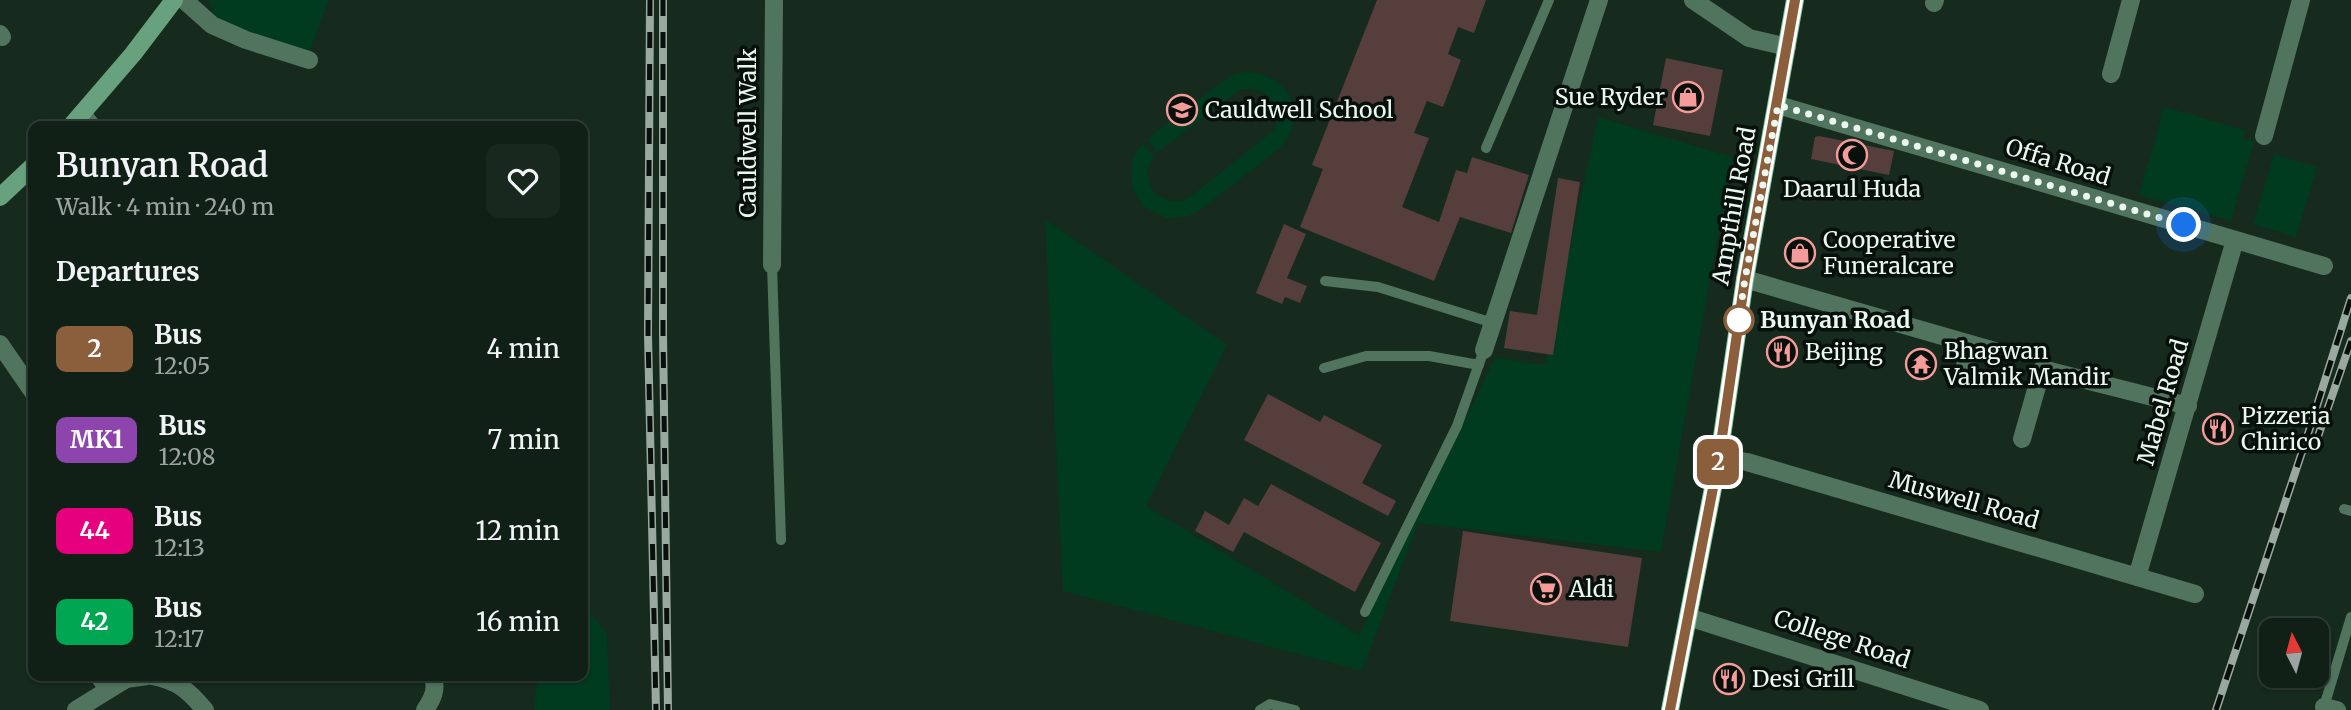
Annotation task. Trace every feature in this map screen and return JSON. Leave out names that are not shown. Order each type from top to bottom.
[{"type":"main road","points":[[83,121],[174,0]]},
{"type":"main road","name":"Ampthill Road","points":[[1670,710],[1719,457],[1745,279],[1795,0]]},
{"type":"main road","points":[[0,197],[28,171]]},
{"type":"street","points":[[184,0],[212,25],[246,40],[309,61]]},
{"type":"street","name":"Cauldwell Walk","points":[[772,265],[774,0]]},
{"type":"street","points":[[1481,358],[1600,0]]},
{"type":"street","points":[[1693,0],[1749,37],[1787,47]]},
{"type":"street","points":[[2110,74],[2131,0]]},
{"type":"street","points":[[2264,136],[2301,0]]},
{"type":"street","name":"Offa Road","points":[[1778,105],[2324,266]]},
{"type":"street","name":"Mabel Road","points":[[2137,577],[2235,240]]},
{"type":"street","points":[[1745,279],[1998,352]]},
{"type":"street","points":[[0,344],[28,385]]},
{"type":"street","points":[[1963,373],[1971,345]]},
{"type":"street","points":[[2022,439],[2042,369],[2188,406]]},
{"type":"street","name":"Muswell Road","points":[[1719,457],[1747,462],[2195,594]]},
{"type":"street","name":"College Road","points":[[1688,617],[1980,710]]},
{"type":"street","points":[[76,710],[123,681]]},
{"type":"street","points":[[171,681],[189,690],[205,710]]},
{"type":"street","points":[[425,710],[434,698],[434,681]]},
{"type":"lane","points":[[1486,148],[1549,0]]},
{"type":"lane","points":[[772,265],[781,540]]},
{"type":"lane","points":[[1325,281],[1378,287],[1493,323]]},
{"type":"lane","points":[[1324,368],[1366,356],[1481,358],[1457,426],[1365,612]]},
{"type":"lane","points":[[2328,709],[2351,617]]},
{"type":"lane","points":[[97,681],[105,692]]},
{"type":"lane","points":[[1265,707],[1295,710]]},
{"type":"green space","points":[[209,0],[329,0],[309,53],[246,32],[215,16]]},
{"type":"green space","points":[[1244,72],[1273,79],[1283,87],[1290,98],[1294,109],[1294,122],[1280,148],[1189,216],[1165,218],[1143,206],[1132,188],[1131,167],[1134,155],[1143,143],[1154,157],[1147,170],[1151,189],[1164,199],[1179,201],[1189,198],[1275,129],[1276,111],[1270,98],[1257,90],[1248,89],[1239,90],[1157,153],[1147,139],[1230,76]]},
{"type":"green space","points":[[2164,107],[2245,130],[2243,138],[2254,141],[2231,221],[2139,195]]},
{"type":"green space","points":[[1598,117],[1732,157],[1661,552],[1418,523],[1362,671],[1063,591],[1045,219],[1227,345],[1146,506],[1359,635],[1495,358],[1545,365]]},
{"type":"green space","points":[[2274,154],[2317,167],[2296,237],[2253,224]]},
{"type":"green space","points":[[588,609],[607,634],[610,710],[534,710],[537,682],[588,681]]},
{"type":"building","points":[[1377,0],[1486,0],[1474,33],[1458,27],[1448,54],[1461,60],[1443,107],[1427,101],[1414,133],[1429,138],[1402,207],[1439,222],[1456,170],[1467,173],[1472,157],[1529,175],[1511,233],[1460,217],[1434,281],[1300,227],[1323,169],[1312,165]]},
{"type":"building","name":"Sue Ryder","points":[[1666,58],[1723,70],[1710,136],[1653,125]]},
{"type":"building","name":"Daarul Huda","points":[[1815,137],[1894,151],[1889,175],[1811,159]]},
{"type":"building","points":[[1558,178],[1580,182],[1553,355],[1504,348],[1510,311],[1537,315]]},
{"type":"building","points":[[1284,224],[1306,234],[1287,278],[1307,286],[1300,303],[1285,297],[1282,304],[1256,293]]},
{"type":"building","points":[[1268,394],[1320,422],[1324,415],[1382,445],[1362,483],[1396,501],[1388,516],[1244,440]]},
{"type":"building","points":[[1271,484],[1381,543],[1355,592],[1244,532],[1233,552],[1195,531],[1205,511],[1229,525],[1244,498],[1258,506]]},
{"type":"building","name":"Aldi","points":[[1463,531],[1642,558],[1628,647],[1450,621]]},
{"type":"railway","points":[[650,0],[648,334],[656,710]]},
{"type":"railway","points":[[663,0],[663,334],[668,710]]},
{"type":"railway","points":[[2216,710],[2351,298]]},
{"type":"railway","points":[[2315,445],[2351,341]]},
{"type":"bus line","name":"2","points":[[1670,710],[1719,457],[1745,279],[1795,0]]},
{"type":"place","name":"Sue Ryder","points":[[1688,97]]},
{"type":"place","name":"Cauldwell School","points":[[1182,110]]},
{"type":"place","name":"Daarul Huda","points":[[1852,155]]},
{"type":"place","name":"Cooperative Funeralcare","points":[[1800,253]]},
{"type":"place","name":"Bunyan Road","points":[[1739,320]]},
{"type":"place","name":"Beijing","points":[[1782,352]]},
{"type":"place","name":"Bhagwan Valmik Mandir","points":[[1921,364]]},
{"type":"place","name":"Pizzeria Chirico","points":[[2218,429]]},
{"type":"place","name":"Aldi","points":[[1546,589]]},
{"type":"place","name":"Desi Grill","points":[[1729,679]]},
{"type":"route","points":[[1739,320],[1738,327],[1778,105],[2184,225]]}]
